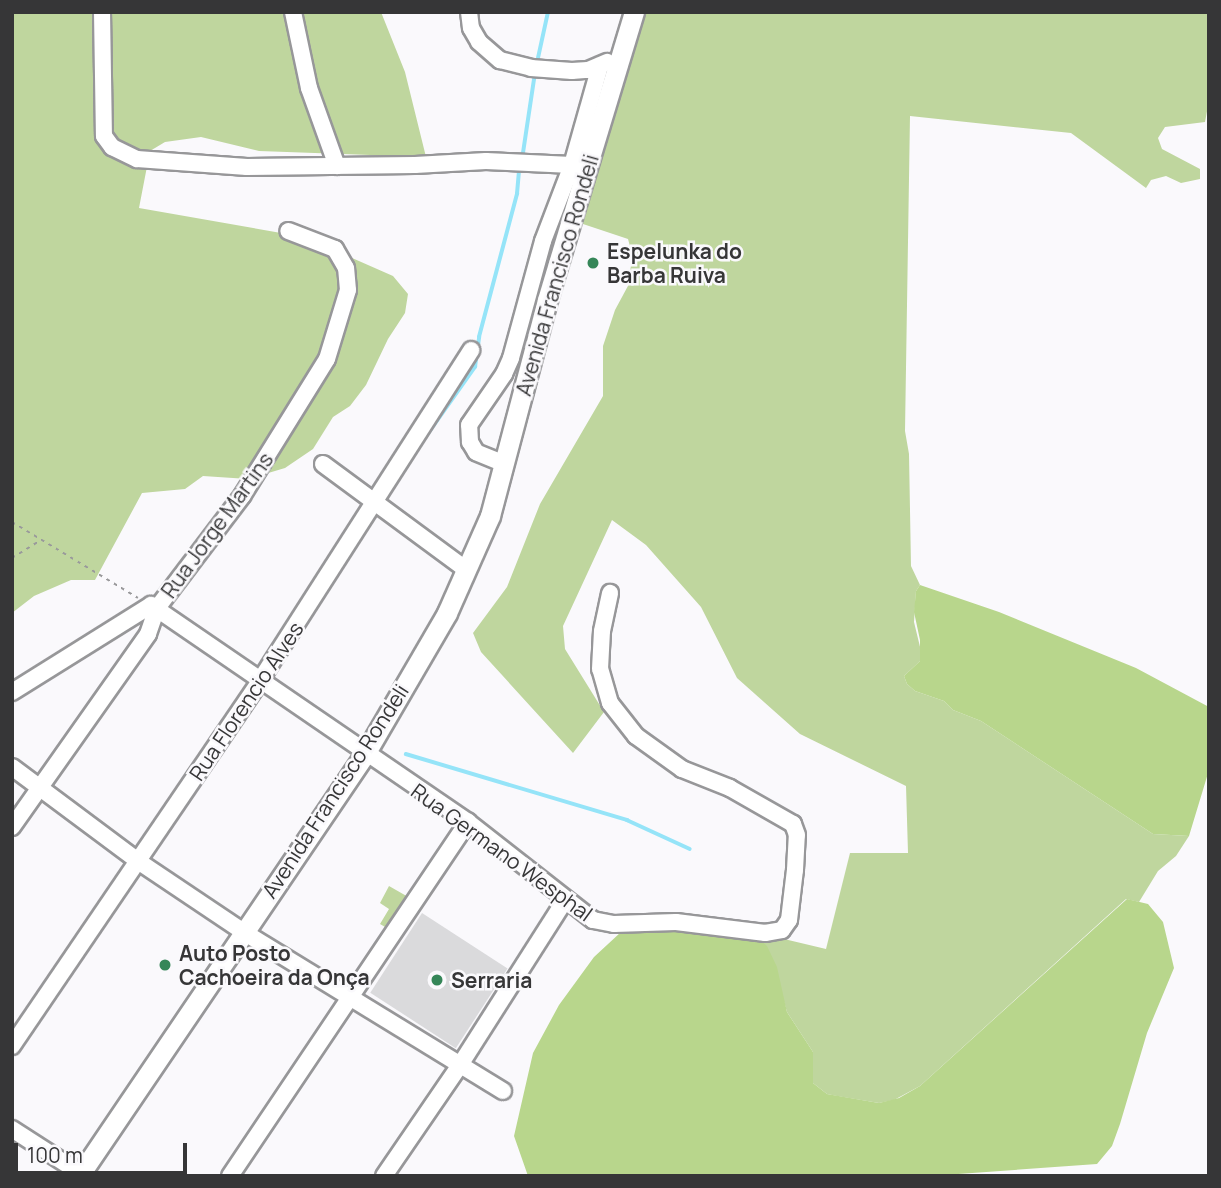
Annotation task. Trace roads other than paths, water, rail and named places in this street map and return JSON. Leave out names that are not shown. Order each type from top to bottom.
[{"type":"main road","name":"Avenida Francisco Rondeli","points":[[81,1175],[242,931],[365,754],[447,613],[490,516],[547,300],[634,12]]},
{"type":"street","points":[[102,12],[104,136],[112,147],[122,154],[154,162],[233,166],[486,161],[572,165]]},
{"type":"street","points":[[293,12],[309,88],[337,166]]},
{"type":"street","points":[[469,12],[471,28],[479,42],[500,60],[531,68],[588,70],[622,54]]},
{"type":"street","points":[[505,464],[476,452],[470,442],[469,425],[504,374],[511,358],[543,242],[572,165],[600,66]]},
{"type":"street","name":"Rua Jorge Martins","points":[[12,827],[148,634],[154,607],[242,496],[327,359],[348,290],[346,268],[335,249],[288,231]]},
{"type":"street","name":"Rua Florencio Alves","points":[[12,1046],[259,682],[376,504],[471,350]]},
{"type":"street","points":[[323,464],[467,570]]},
{"type":"street","name":"Rua Germano Wesphal","points":[[154,607],[259,682],[468,822],[565,900],[603,924],[676,922],[776,932],[787,926],[789,920],[797,835],[793,824],[730,788],[682,769],[636,736],[610,704],[600,669],[602,631],[610,593]]},
{"type":"street","points":[[12,692],[154,607]]},
{"type":"street","points":[[12,767],[138,861],[242,931],[503,1091]]},
{"type":"street","points":[[230,1176],[468,822]]},
{"type":"street","points":[[384,1176],[460,1065],[565,900]]},
{"type":"street","points":[[12,1129],[81,1175]]},
{"type":"waterway","points":[[538,58],[548,12]]},
{"type":"waterway","points":[[523,153],[535,73]]},
{"type":"waterway","points":[[422,442],[475,367],[479,337],[517,194],[519,169]]},
{"type":"waterway","points":[[406,754],[627,820],[690,849]]},
{"type":"place","name":"Espelunka do Barba Ruiva","points":[[593,263]]},
{"type":"place","name":"Auto Posto Cachoeira da Onça","points":[[165,965]]},
{"type":"place","name":"Serraria","points":[[437,980]]}]
